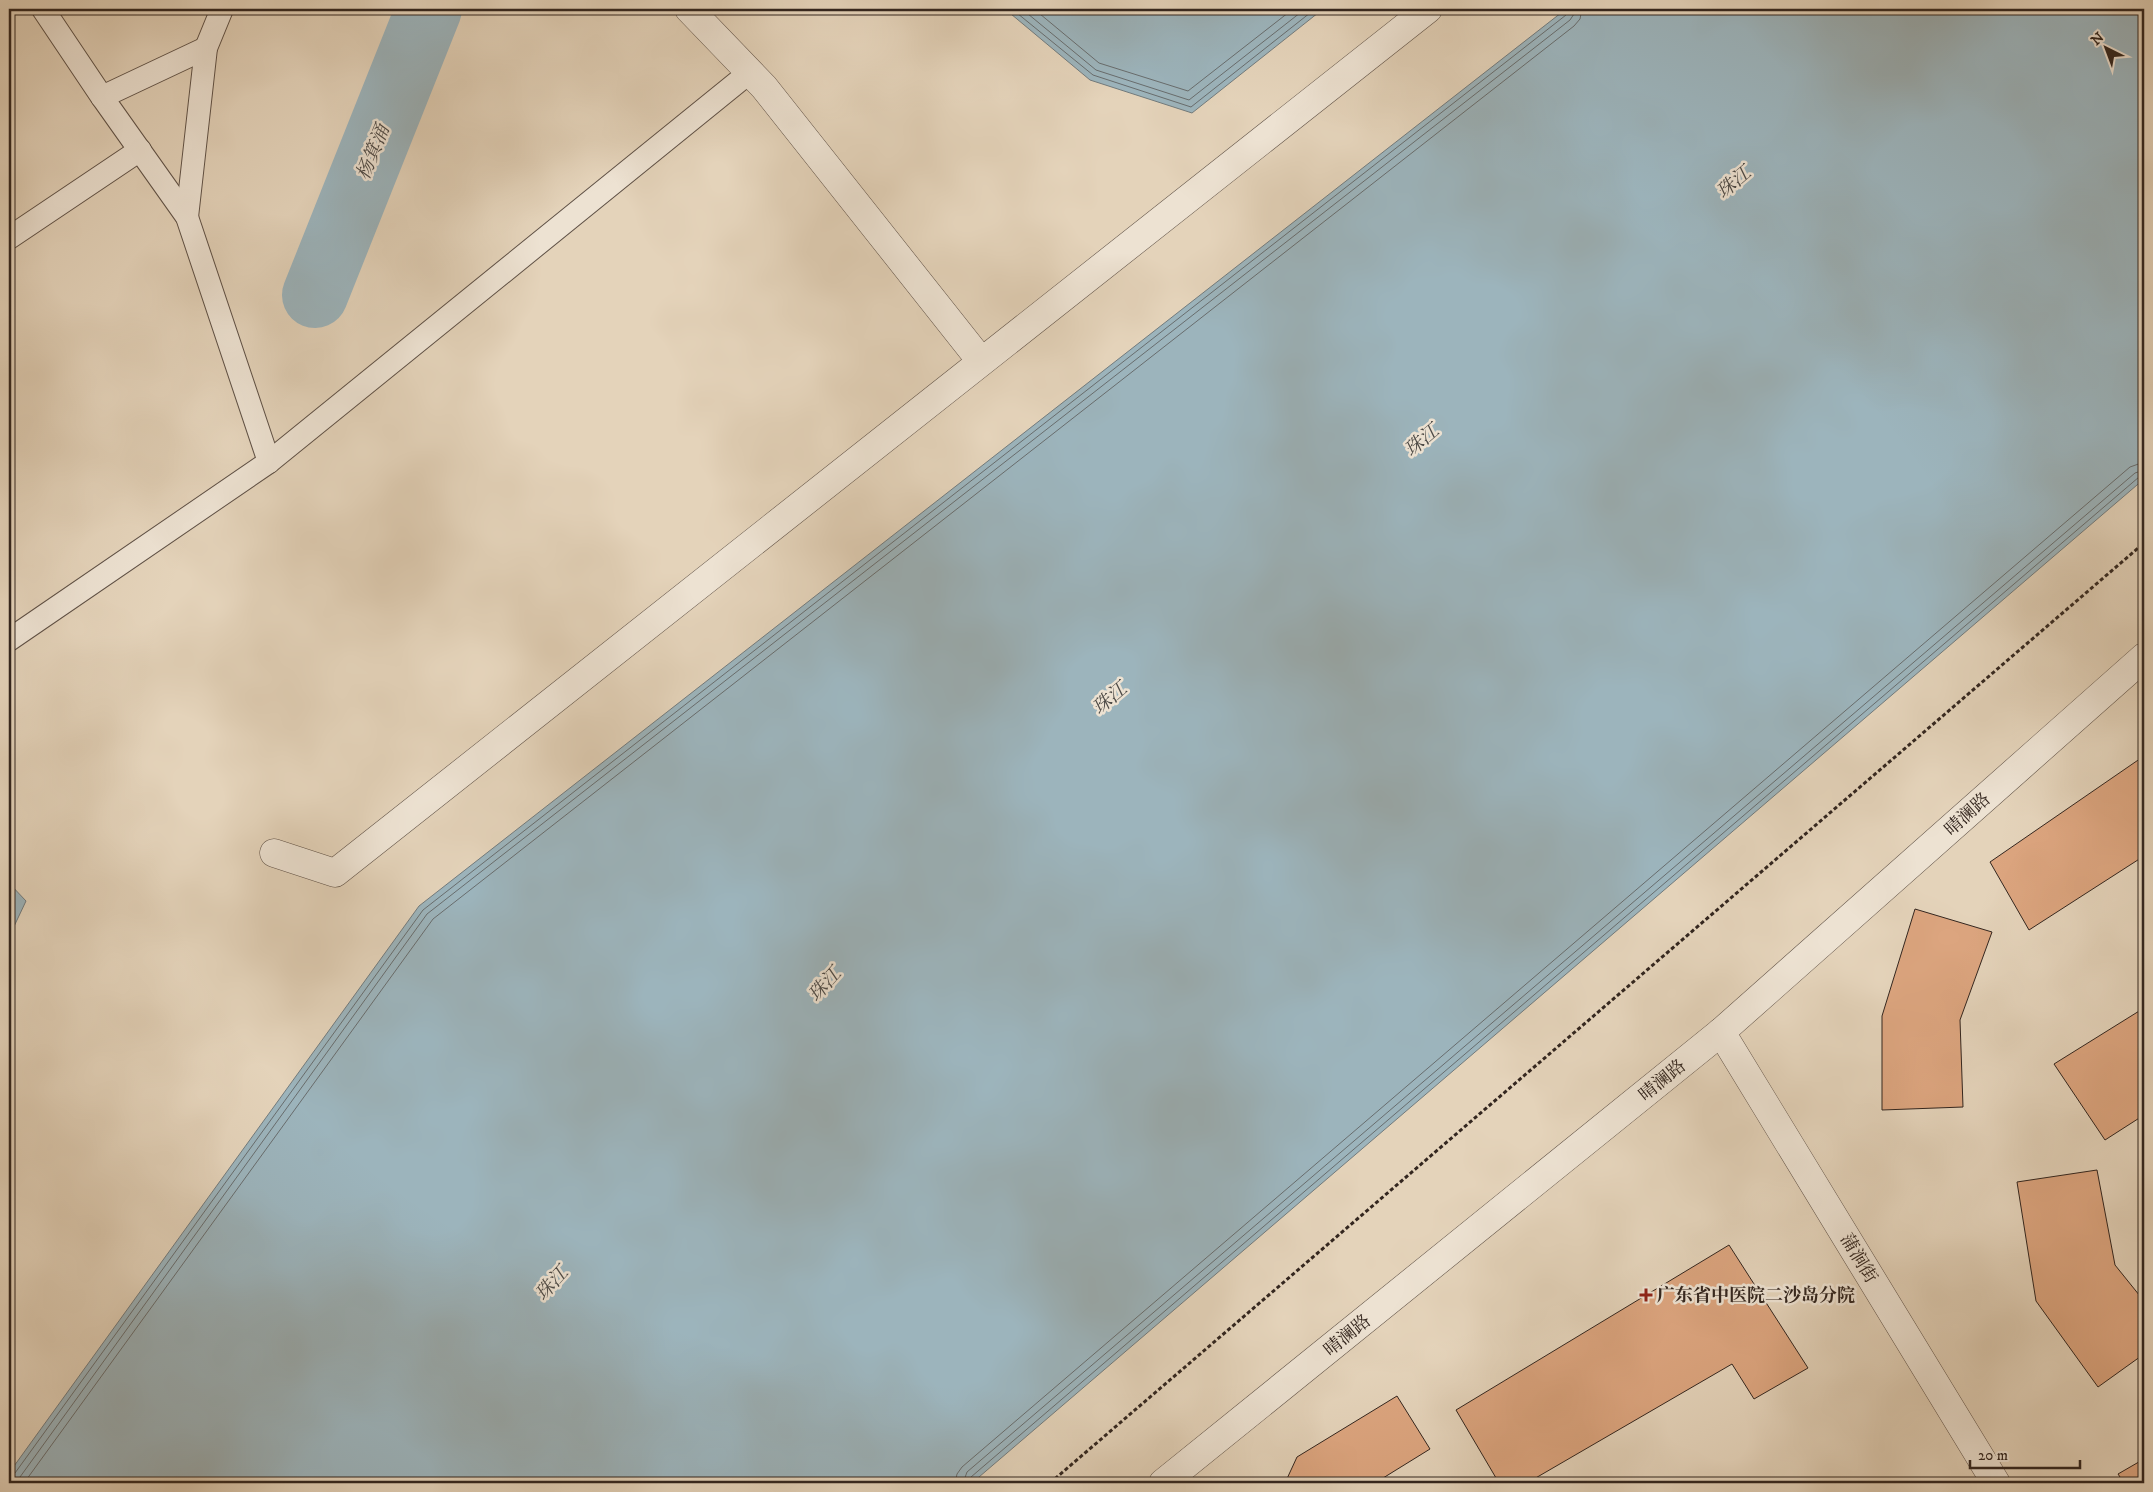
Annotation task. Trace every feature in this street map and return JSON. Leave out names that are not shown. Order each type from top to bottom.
[{"type":"street","points":[[689,9],[764,87],[981,361]]},
{"type":"street","points":[[274,853],[335,873],[1428,9]]},
{"type":"street","name":"晴澜路","points":[[1163,1483],[1721,1032],[2144,657]]},
{"type":"street","name":"蒲涧街","points":[[1721,1032],[1996,1483]]},
{"type":"lane","points":[[43,9],[102,97],[187,217],[269,462]]},
{"type":"lane","points":[[187,217],[206,48],[222,9]]},
{"type":"lane","points":[[102,97],[206,48]]},
{"type":"lane","points":[[9,640],[269,462],[750,72]]},
{"type":"lane","points":[[9,238],[140,150]]},
{"type":"path","points":[[1050,1483],[2144,543]]},
{"type":"water","points":[[1005,9],[1323,9],[1192,113],[1090,80]]},
{"type":"water","name":"珠江","points":[[1566,9],[2144,9],[2144,479],[972,1483],[9,1483],[9,1473],[419,906]]},
{"type":"water","points":[[9,883],[26,901],[9,937]]},
{"type":"building","points":[[2144,756],[2144,856],[2029,930],[1990,862]]},
{"type":"building","points":[[1915,909],[1992,932],[1960,1020],[1963,1107],[1882,1110],[1882,1016]]},
{"type":"building","points":[[2144,1008],[2144,1115],[2105,1140],[2054,1064]]},
{"type":"building","points":[[2097,1170],[2115,1265],[2144,1301],[2144,1354],[2098,1387],[2036,1301],[2017,1182]]},
{"type":"building","points":[[1729,1245],[1808,1368],[1754,1399],[1732,1364],[1527,1483],[1499,1483],[1456,1410]]},
{"type":"building","points":[[1397,1396],[1430,1449],[1375,1483],[1285,1483],[1297,1457]]},
{"type":"building","points":[[2144,1459],[2144,1483],[2124,1483],[2118,1474]]},
{"type":"waterway","name":"杨箕涌","points":[[315,295],[429,9]]},
{"type":"place","name":"广东省中医院二沙岛分院","points":[[1646,1295]]}]
